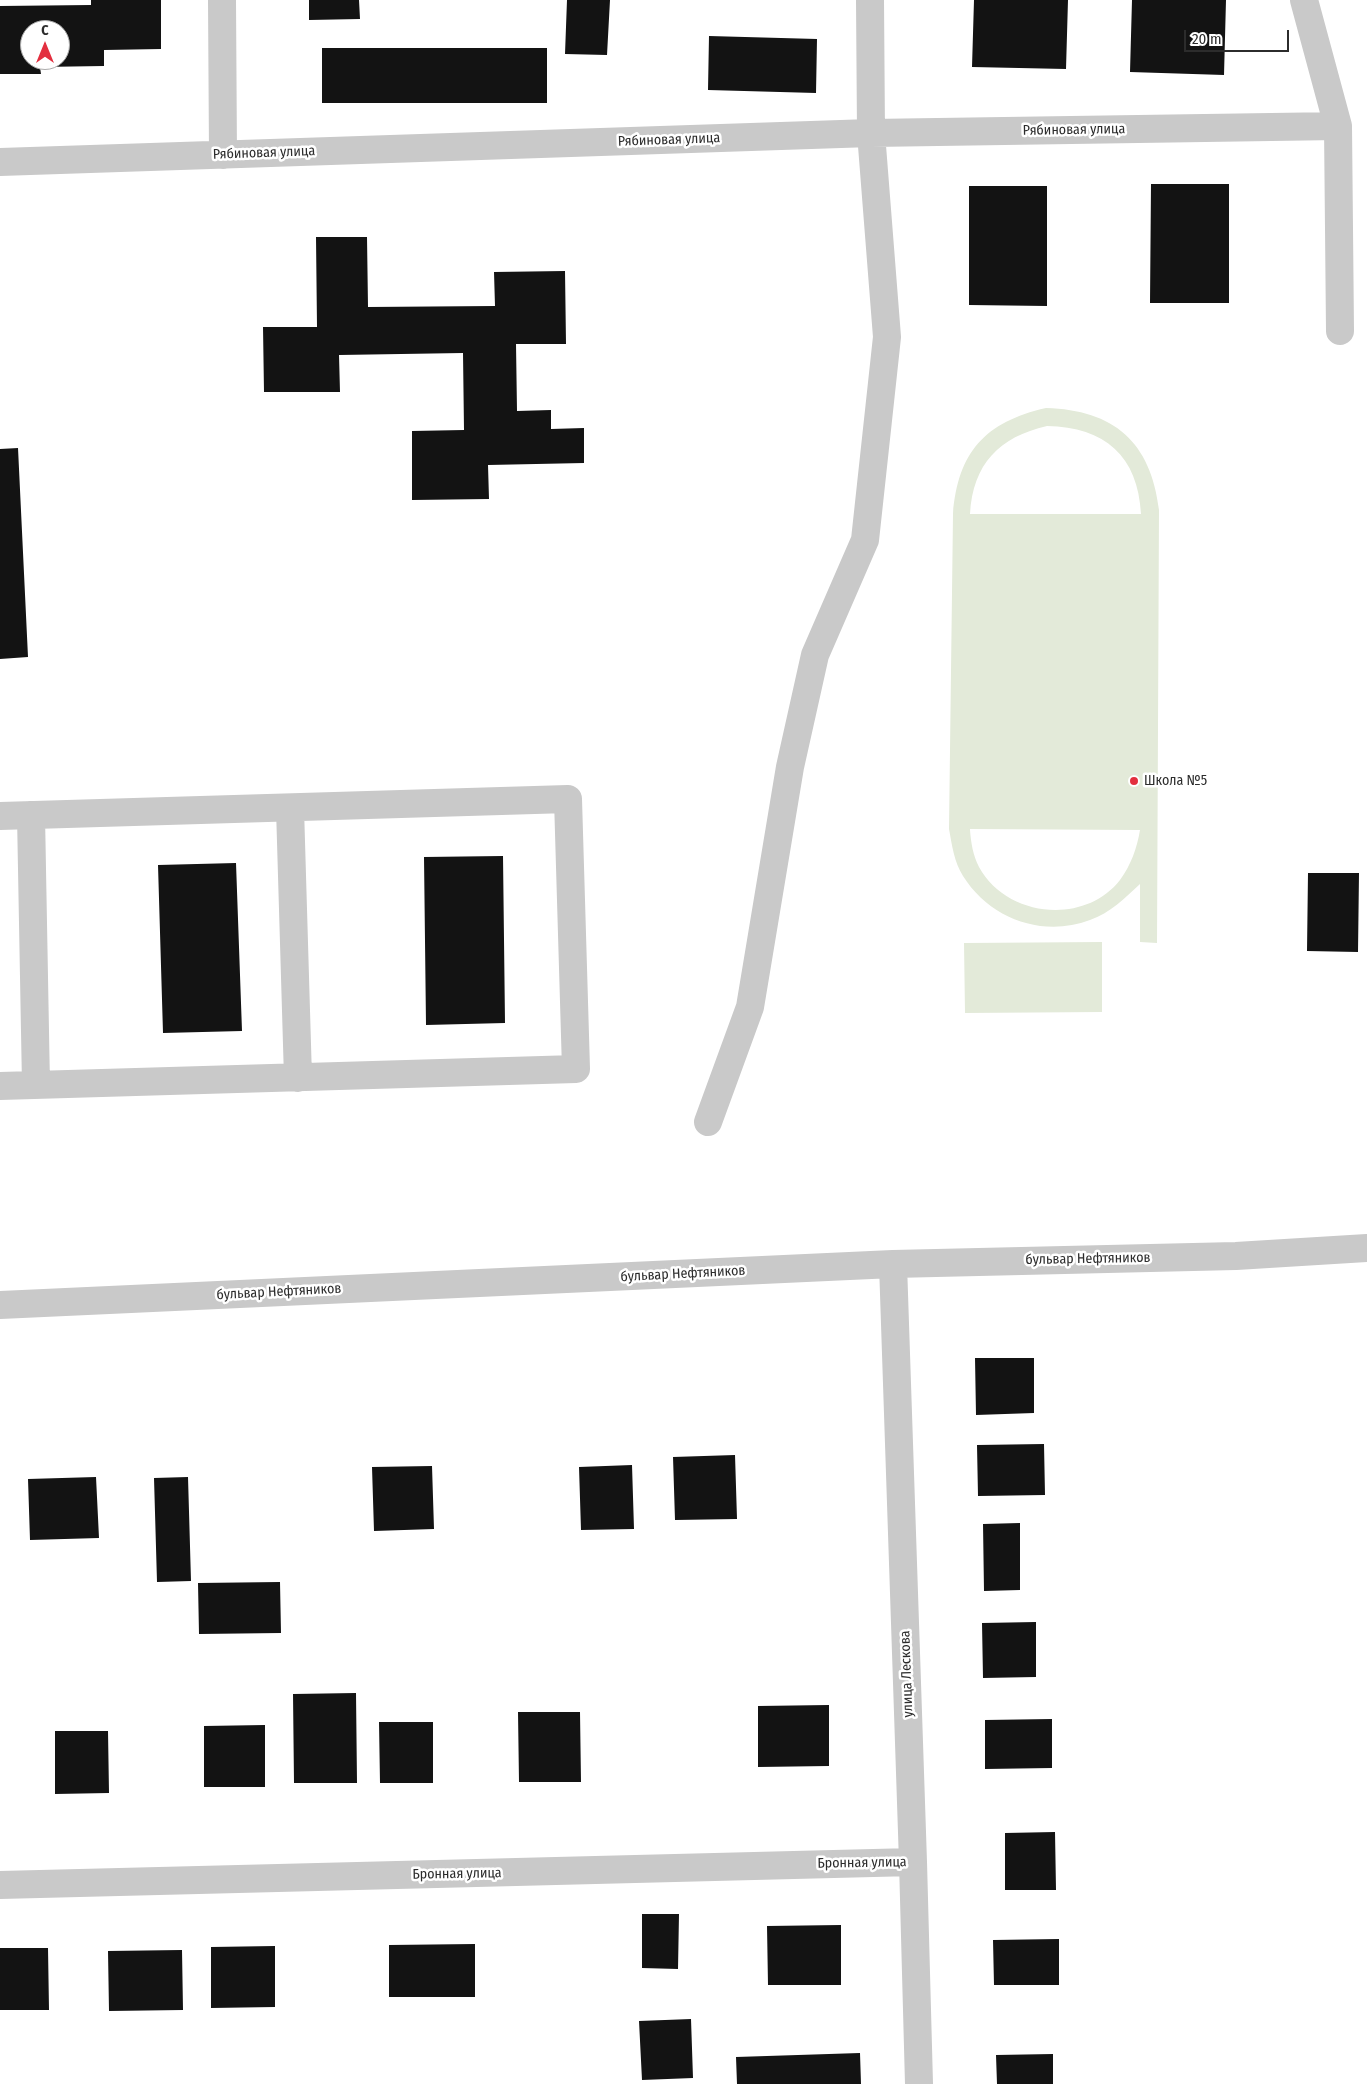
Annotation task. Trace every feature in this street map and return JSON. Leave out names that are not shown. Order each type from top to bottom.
[{"type":"street","points":[[222,0],[223,155]]},
{"type":"street","points":[[708,1122],[750,1007],[790,767],[815,656],[865,540],[886,337],[871,133],[870,0]]},
{"type":"street","points":[[1304,0],[1338,126],[1340,331]]},
{"type":"street","name":"Рябиновая улица","points":[[0,162],[871,133],[1338,126]]},
{"type":"street","points":[[0,816],[568,799],[576,1069],[0,1086]]},
{"type":"street","points":[[290,808],[298,1078]]},
{"type":"street","points":[[31,815],[36,1085]]},
{"type":"street","name":"бульвар Нефтяников","points":[[0,1305],[893,1264],[1236,1256],[1367,1248]]},
{"type":"street","name":"улица Лескова","points":[[893,1264],[914,1862],[919,2084]]},
{"type":"street","name":"Бронная улица","points":[[0,1885],[914,1862]]},
{"type":"green space","points":[[1046,408],[1070,410],[1091,415],[1110,423],[1125,434],[1138,448],[1148,466],[1155,486],[1159,510],[1157,943],[1140,942],[1140,884],[1111,909],[1090,920],[1054,927],[1036,925],[1019,921],[1003,914],[988,904],[974,891],[963,876],[957,865],[954,853],[949,829],[953,514],[956,492],[961,473],[979,443],[991,431],[1025,414]],"holes":[[[1047,426],[1086,432],[1101,439],[1115,449],[1125,461],[1133,476],[1141,514],[970,514],[972,496],[977,481],[983,467],[992,455],[1002,445],[1015,437]],[[970,829],[1140,830],[1135,850],[1120,880],[1105,895],[1087,904],[1067,909],[1046,910],[1026,905],[1007,897],[991,884],[979,867],[973,849]]]},
{"type":"green space","points":[[1102,942],[1102,1012],[965,1013],[964,943]]},
{"type":"building","points":[[91,0],[161,0],[161,49],[104,50],[104,66],[70,67],[70,20],[20,20],[20,70],[40,70],[41,74],[0,74],[0,6],[91,5]]},
{"type":"building","points":[[309,0],[359,0],[360,19],[309,20]]},
{"type":"building","points":[[567,0],[610,0],[607,55],[565,54]]},
{"type":"building","points":[[974,0],[1068,0],[1066,69],[972,67]]},
{"type":"building","points":[[1132,0],[1226,0],[1224,75],[1130,72]]},
{"type":"building","points":[[709,36],[817,39],[816,93],[708,90]]},
{"type":"building","points":[[322,48],[547,48],[547,103],[322,103]]},
{"type":"building","points":[[1151,184],[1229,184],[1229,303],[1150,303]]},
{"type":"building","points":[[969,186],[1047,186],[1047,306],[969,305]]},
{"type":"building","points":[[316,237],[367,237],[368,307],[495,306],[494,272],[565,271],[566,344],[516,344],[517,411],[551,410],[551,429],[584,428],[584,463],[488,465],[489,499],[412,500],[412,431],[464,430],[463,353],[339,355],[340,392],[264,392],[263,327],[317,327]]},
{"type":"building","points":[[18,448],[28,657],[0,659],[0,449]]},
{"type":"building","points":[[503,856],[505,1023],[426,1025],[424,857]]},
{"type":"building","points":[[236,863],[242,1031],[163,1033],[158,865]]},
{"type":"building","points":[[1308,873],[1359,873],[1358,952],[1307,951]]},
{"type":"building","points":[[975,1358],[1034,1358],[1034,1413],[976,1415]]},
{"type":"building","points":[[1044,1444],[1045,1495],[978,1496],[977,1445]]},
{"type":"building","points":[[735,1455],[737,1519],[675,1520],[673,1457]]},
{"type":"building","points":[[632,1465],[634,1529],[581,1530],[579,1467]]},
{"type":"building","points":[[432,1466],[434,1529],[374,1531],[372,1467]]},
{"type":"building","points":[[96,1477],[99,1538],[30,1540],[28,1479]]},
{"type":"building","points":[[188,1477],[191,1581],[157,1582],[154,1478]]},
{"type":"building","points":[[1020,1523],[1020,1590],[984,1591],[983,1524]]},
{"type":"building","points":[[280,1582],[281,1633],[199,1634],[198,1583]]},
{"type":"building","points":[[1036,1622],[1036,1677],[983,1678],[982,1623]]},
{"type":"building","points":[[356,1693],[357,1783],[294,1783],[293,1694]]},
{"type":"building","points":[[829,1705],[829,1766],[758,1767],[758,1706]]},
{"type":"building","points":[[518,1712],[580,1712],[581,1782],[519,1782]]},
{"type":"building","points":[[1052,1719],[1052,1768],[985,1769],[985,1720]]},
{"type":"building","points":[[379,1722],[433,1722],[433,1783],[380,1783]]},
{"type":"building","points":[[265,1725],[265,1787],[204,1787],[204,1726]]},
{"type":"building","points":[[55,1731],[108,1731],[109,1793],[55,1794]]},
{"type":"building","points":[[1055,1832],[1056,1890],[1005,1890],[1005,1833]]},
{"type":"building","points":[[642,1914],[679,1914],[678,1969],[642,1968]]},
{"type":"building","points":[[841,1925],[841,1985],[768,1985],[767,1926]]},
{"type":"building","points":[[1059,1939],[1059,1985],[994,1985],[993,1940]]},
{"type":"building","points":[[475,1944],[475,1997],[389,1997],[389,1945]]},
{"type":"building","points":[[275,1946],[275,2007],[211,2008],[211,1947]]},
{"type":"building","points":[[0,1948],[48,1948],[49,2010],[0,2010]]},
{"type":"building","points":[[182,1950],[183,2010],[109,2011],[108,1951]]},
{"type":"building","points":[[691,2019],[693,2078],[642,2080],[639,2021]]},
{"type":"building","points":[[860,2053],[861,2084],[737,2084],[736,2057]]},
{"type":"building","points":[[1053,2054],[1053,2084],[997,2084],[996,2055]]},
{"type":"place","name":"Школа №5","points":[[1134,781]]}]
